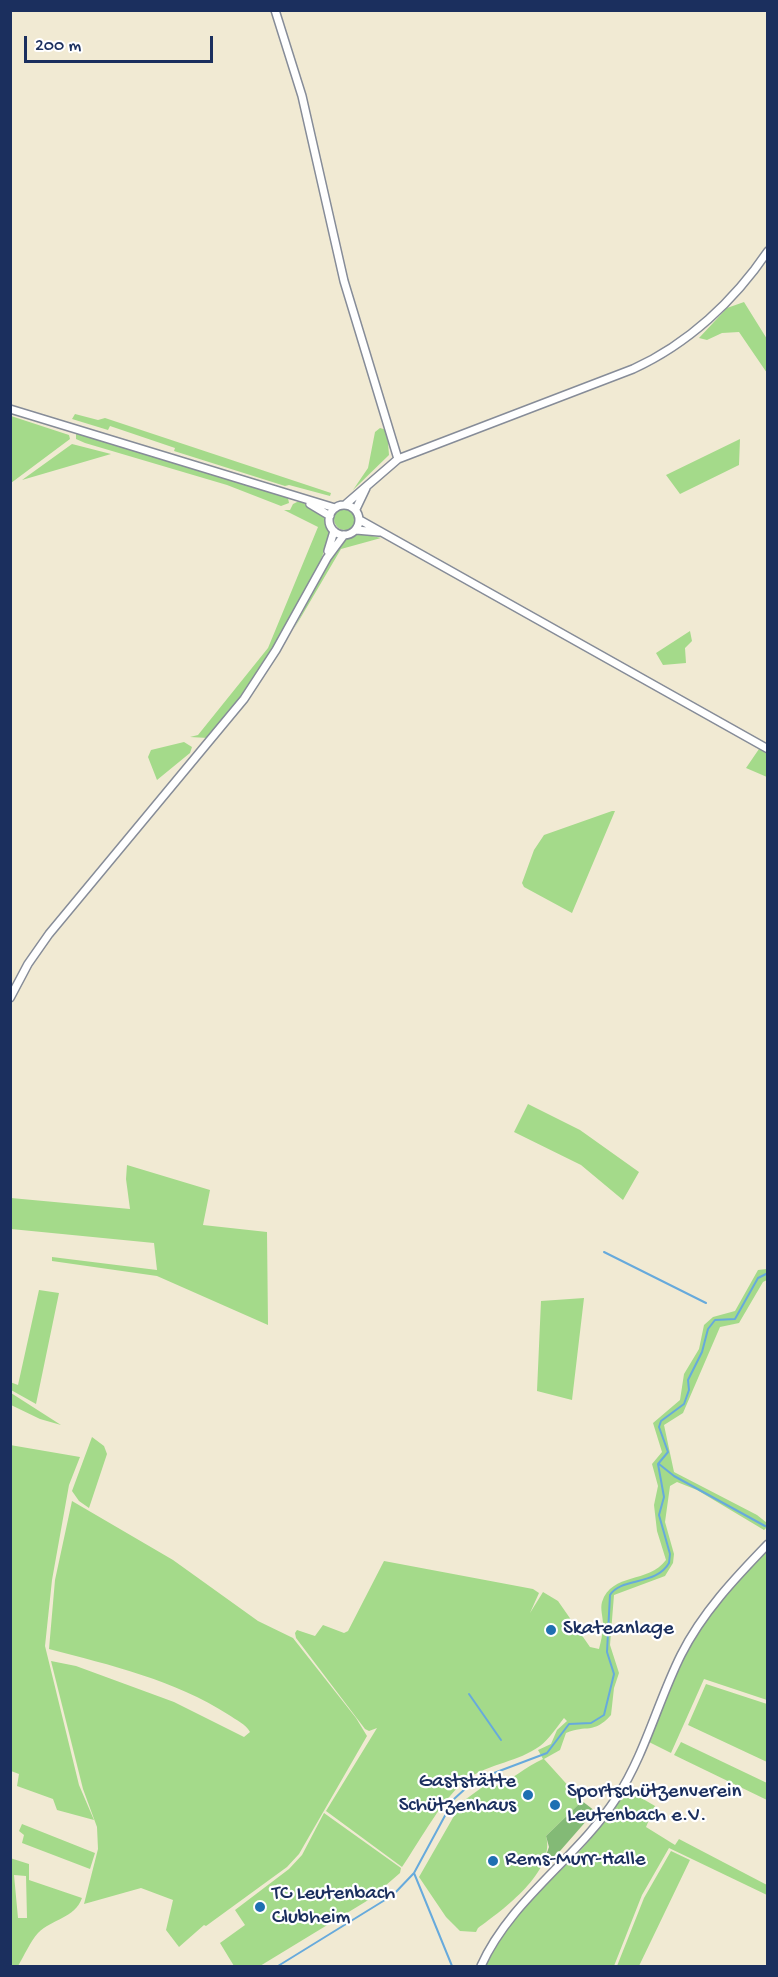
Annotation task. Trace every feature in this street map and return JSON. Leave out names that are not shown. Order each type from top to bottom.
[{"type":"main road","points":[[275,10],[302,96],[345,281],[398,459]]},
{"type":"main road","points":[[10,409],[335,508],[346,504],[398,459],[648,362],[677,345],[711,316],[768,251]]},
{"type":"main road","points":[[356,509],[369,483]]},
{"type":"main road","points":[[303,500],[330,516],[334,531],[327,558]]},
{"type":"main road","points":[[346,504],[356,509],[360,520],[381,533],[768,749]]},
{"type":"main road","points":[[330,516],[335,508]]},
{"type":"main road","points":[[356,530],[360,520]]},
{"type":"main road","points":[[10,998],[28,964],[49,934],[244,699],[276,650],[327,558],[344,535],[356,530],[381,533]]},
{"type":"main road","points":[[334,531],[344,535]]},
{"type":"main road","points":[[481,1966],[496,1936],[601,1820],[626,1783],[688,1641],[728,1587],[768,1544]]},
{"type":"green space","points":[[744,302],[767,339],[767,373],[739,332],[722,333],[707,340],[699,338],[727,308]]},
{"type":"green space","points":[[75,414],[98,420],[105,418],[331,493],[330,496],[289,485],[285,486],[174,451],[175,448],[110,426],[108,430],[72,419]]},
{"type":"green space","points":[[11,416],[69,435],[70,439],[11,483]]},
{"type":"green space","points":[[380,428],[387,430],[389,455],[353,490],[368,468],[375,432]]},
{"type":"green space","points":[[79,432],[288,498],[289,503],[281,506],[227,485],[85,443],[76,439],[76,433]]},
{"type":"green space","points":[[740,439],[739,465],[680,494],[666,475]]},
{"type":"green space","points":[[72,444],[111,454],[22,480]]},
{"type":"green space","points":[[299,501],[323,516],[330,532],[302,602],[257,674],[208,738],[190,737],[198,735],[268,648],[318,527],[284,510],[290,510],[293,504]]},
{"type":"green space","points":[[341,508],[349,508],[356,515],[356,523],[349,530],[341,530],[334,523],[334,515]]},
{"type":"green space","points":[[359,533],[381,538],[341,549],[294,629],[330,558],[345,539]]},
{"type":"green space","points":[[690,631],[692,641],[685,648],[686,663],[663,665],[656,653]]},
{"type":"green space","points":[[184,742],[192,747],[190,753],[157,780],[148,757],[151,750]]},
{"type":"green space","points":[[759,749],[767,754],[767,777],[746,768]]},
{"type":"green space","points":[[615,811],[572,913],[524,887],[522,883],[534,850],[544,835]]},
{"type":"green space","points":[[528,1104],[580,1130],[639,1172],[623,1200],[581,1165],[514,1132]]},
{"type":"green space","points":[[127,1165],[210,1190],[203,1225],[267,1232],[268,1325],[157,1276],[52,1261],[52,1257],[157,1270],[154,1243],[11,1229],[11,1198],[130,1209],[126,1179]]},
{"type":"green space","points":[[767,1269],[767,1280],[763,1282],[739,1323],[720,1327],[683,1413],[664,1425],[674,1472],[757,1515],[767,1523],[767,1527],[764,1530],[697,1490],[677,1482],[670,1486],[665,1522],[674,1554],[673,1563],[665,1576],[614,1595],[610,1645],[619,1673],[614,1688],[611,1715],[594,1727],[566,1733],[560,1750],[544,1759],[582,1801],[546,1836],[547,1849],[543,1863],[525,1888],[476,1932],[460,1931],[446,1917],[419,1877],[462,1802],[488,1783],[494,1787],[543,1759],[538,1750],[551,1744],[557,1730],[567,1721],[564,1718],[547,1740],[532,1751],[469,1778],[451,1795],[402,1867],[326,1811],[377,1728],[369,1731],[365,1729],[296,1638],[295,1633],[297,1630],[315,1636],[323,1625],[344,1633],[348,1631],[384,1561],[533,1589],[539,1593],[530,1613],[543,1592],[558,1601],[590,1647],[599,1649],[603,1628],[601,1605],[607,1593],[614,1586],[650,1572],[666,1560],[657,1531],[654,1505],[658,1486],[652,1464],[662,1452],[653,1423],[680,1400],[684,1374],[699,1349],[704,1325],[713,1317],[735,1311],[758,1270]]},
{"type":"green space","points":[[39,1290],[59,1293],[36,1404],[11,1390],[10,1382],[18,1385]]},
{"type":"green space","points":[[584,1298],[572,1400],[537,1391],[541,1301]]},
{"type":"green space","points":[[11,1393],[61,1425],[40,1419],[11,1405]]},
{"type":"green space","points":[[92,1437],[104,1446],[107,1454],[89,1508],[79,1501],[72,1491]]},
{"type":"green space","points":[[10,1445],[80,1457],[69,1485],[52,1580],[45,1646],[79,1785],[94,1820],[57,1810],[53,1799],[17,1786],[19,1774],[11,1771]]},
{"type":"green space","points":[[72,1501],[173,1560],[258,1621],[293,1638],[356,1718],[367,1736],[299,1854],[287,1867],[206,1926],[204,1925],[179,1947],[166,1930],[173,1900],[141,1888],[84,1904],[98,1849],[97,1827],[83,1789],[51,1661],[76,1666],[174,1702],[244,1737],[250,1732],[241,1722],[187,1692],[142,1675],[49,1649],[55,1580]]},
{"type":"green space","points":[[767,1550],[767,1700],[704,1679],[671,1753],[647,1741],[678,1669],[701,1628],[724,1597]]},
{"type":"green space","points":[[706,1684],[767,1704],[767,1762],[688,1725]]},
{"type":"green space","points":[[681,1742],[767,1783],[767,1800],[674,1755]]},
{"type":"green space","points":[[626,1789],[655,1806],[646,1827],[675,1845],[679,1839],[767,1885],[767,1895],[669,1848],[642,1895],[614,1966],[484,1966],[514,1920],[585,1845]]},
{"type":"green space","points":[[582,1801],[595,1811],[546,1867],[543,1864],[549,1847],[546,1836]]},
{"type":"green space","points":[[324,1813],[401,1868],[400,1873],[370,1899],[260,1966],[234,1966],[220,1943],[245,1925],[235,1910],[289,1869],[302,1855]]},
{"type":"green space","points":[[22,1824],[95,1853],[90,1869],[22,1843],[24,1835],[19,1831]]},
{"type":"green space","points":[[671,1851],[690,1860],[639,1966],[617,1966],[644,1898]]},
{"type":"green space","points":[[10,1858],[29,1864],[29,1880],[82,1898],[79,1905],[69,1914],[38,1933],[18,1966],[11,1966]],"holes":[[[14,1875],[26,1876],[27,1918],[18,1918]]]},
{"type":"waterway","points":[[604,1252],[706,1303]]},
{"type":"waterway","points":[[278,1966],[393,1895],[414,1873],[454,1799],[465,1789],[486,1776],[547,1753],[569,1724],[591,1723],[604,1715],[614,1674],[607,1652],[610,1595],[615,1589],[656,1575],[669,1563],[670,1554],[659,1515],[664,1497],[658,1464],[668,1452],[659,1427],[661,1421],[684,1404],[689,1390],[688,1380],[702,1352],[708,1329],[715,1320],[735,1319],[758,1278],[768,1273]]},
{"type":"waterway","points":[[659,1464],[674,1476],[765,1526]]},
{"type":"waterway","points":[[469,1694],[501,1740]]},
{"type":"waterway","points":[[414,1873],[452,1966]]},
{"type":"place","name":"Skateanlage","points":[[551,1630]]},
{"type":"place","name":"Gaststätte Schützenhaus","points":[[528,1795]]},
{"type":"place","name":"Sportschützenverein Leutenbach e.V.","points":[[555,1805]]},
{"type":"place","name":"Rems-Murr-Halle","points":[[493,1861]]},
{"type":"place","name":"TC Leutenbach Clubheim","points":[[260,1907]]}]
